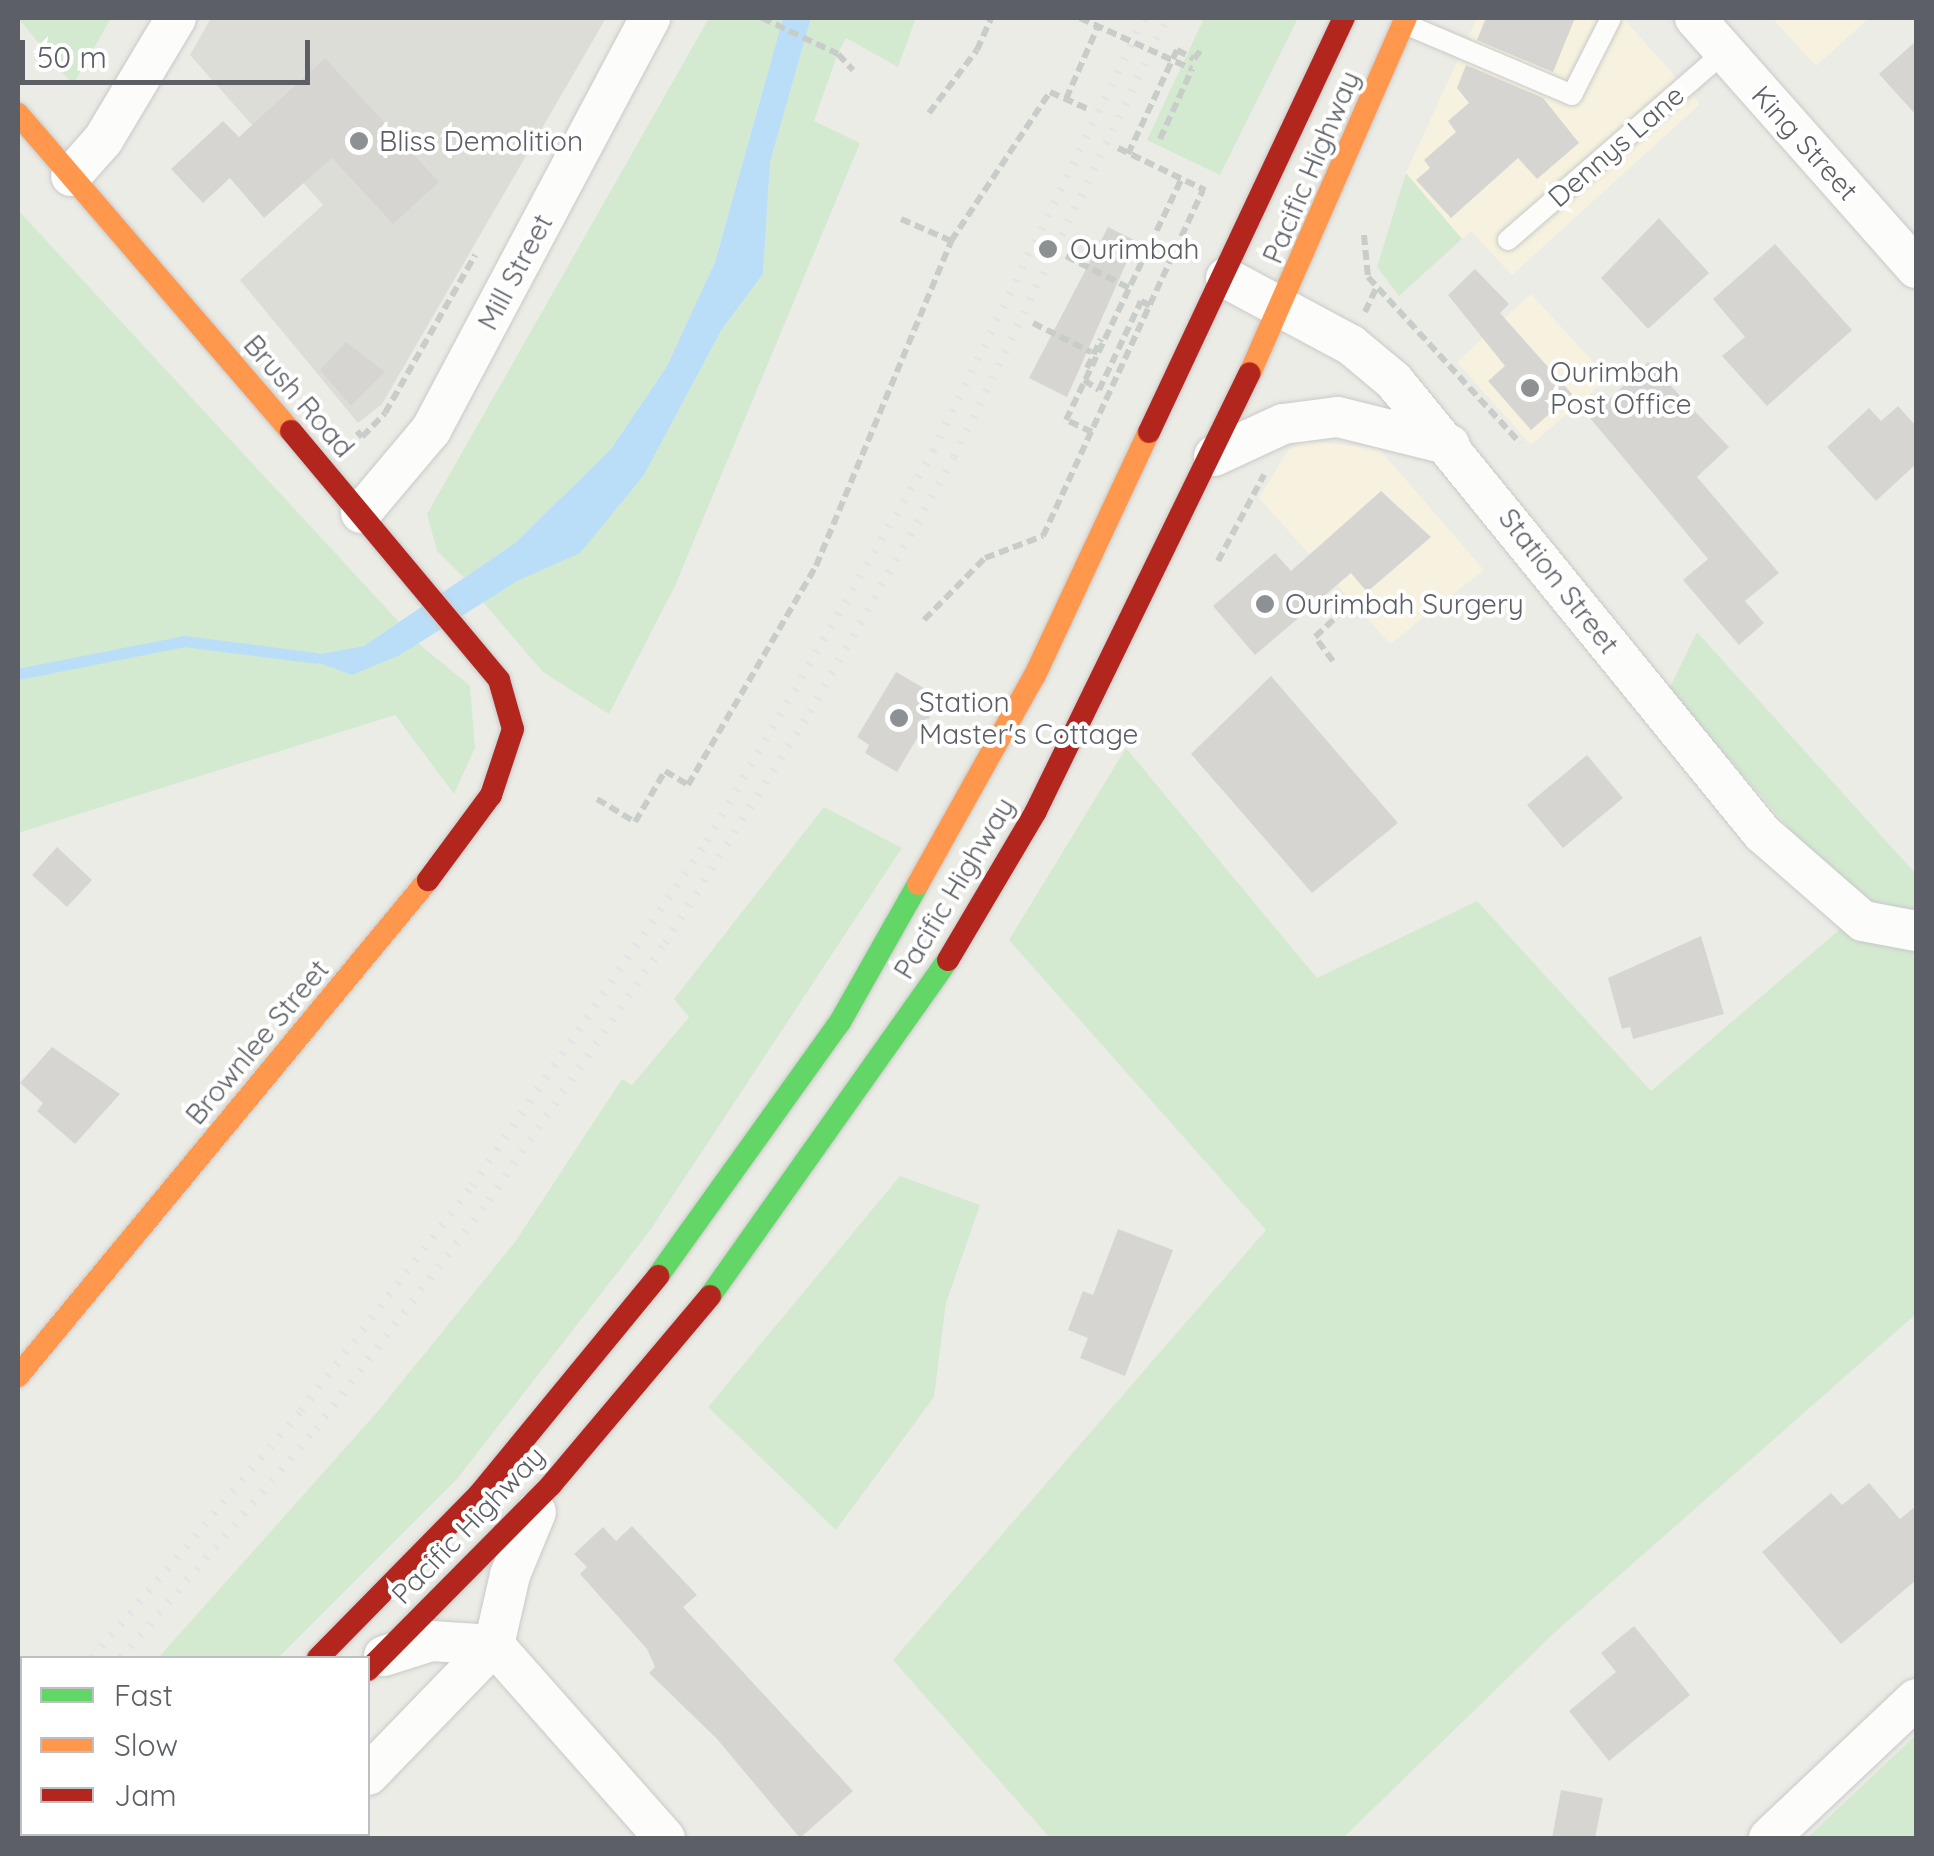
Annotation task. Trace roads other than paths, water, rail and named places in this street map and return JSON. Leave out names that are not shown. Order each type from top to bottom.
[{"type":"main road","name":"Pacific Highway","points":[[320,1656],[480,1492],[627,1320],[840,1022],[1034,675],[1226,278],[1344,18]]},
{"type":"main road","name":"Pacific Highway","points":[[374,1663],[551,1485],[751,1245],[941,973],[1036,811],[1214,456],[1284,307],[1405,21]]},
{"type":"main road","name":"Brush Road","points":[[18,114],[464,633],[499,680],[513,729]]},
{"type":"main road","name":"Brownlee Street","points":[[18,1376],[412,902],[490,795],[513,729]]},
{"type":"street","points":[[72,176],[103,140],[176,18]]},
{"type":"street","name":"Mill Street","points":[[361,513],[431,430],[650,18]]},
{"type":"street","name":"King Street","points":[[1694,18],[1916,268]]},
{"type":"street","name":"Station Street","points":[[1226,278],[1284,307],[1367,357],[1450,444],[1750,819],[1863,921],[1916,931]]},
{"type":"street","points":[[1214,456],[1284,424],[1338,418],[1450,444]]},
{"type":"street","points":[[370,1773],[494,1646],[514,1561],[551,1485]]},
{"type":"street","points":[[374,1663],[431,1641],[494,1646],[665,1838]]},
{"type":"street","points":[[1769,1838],[1916,1699]]},
{"type":"lane","points":[[1405,21],[1572,95],[1611,18]]},
{"type":"lane","name":"Dennys Lane","points":[[1508,240],[1724,52]]},
{"type":"water","points":[[783,18],[811,18],[770,162],[763,274],[722,329],[644,475],[580,553],[517,581],[400,655],[352,675],[303,657],[364,646],[515,543],[611,449],[667,366],[715,262]]},
{"type":"waterway","points":[[18,674],[184,641],[316,658]]},
{"type":"railway","points":[[94,1656],[301,1411],[472,1186],[707,841],[933,451],[1144,18]]},
{"type":"railway","points":[[123,1656],[316,1429],[489,1200],[665,943],[810,712],[954,457],[1167,18]]},
{"type":"place","name":"Bliss Demolition","points":[[359,141]]},
{"type":"place","name":"Ourimbah","points":[[1048,249]]},
{"type":"place","name":"Ourimbah Post Office","points":[[1530,388]]},
{"type":"place","name":"Ourimbah Surgery","points":[[1265,604]]},
{"type":"place","name":"Station Master's Cottage","points":[[899,718]]}]
